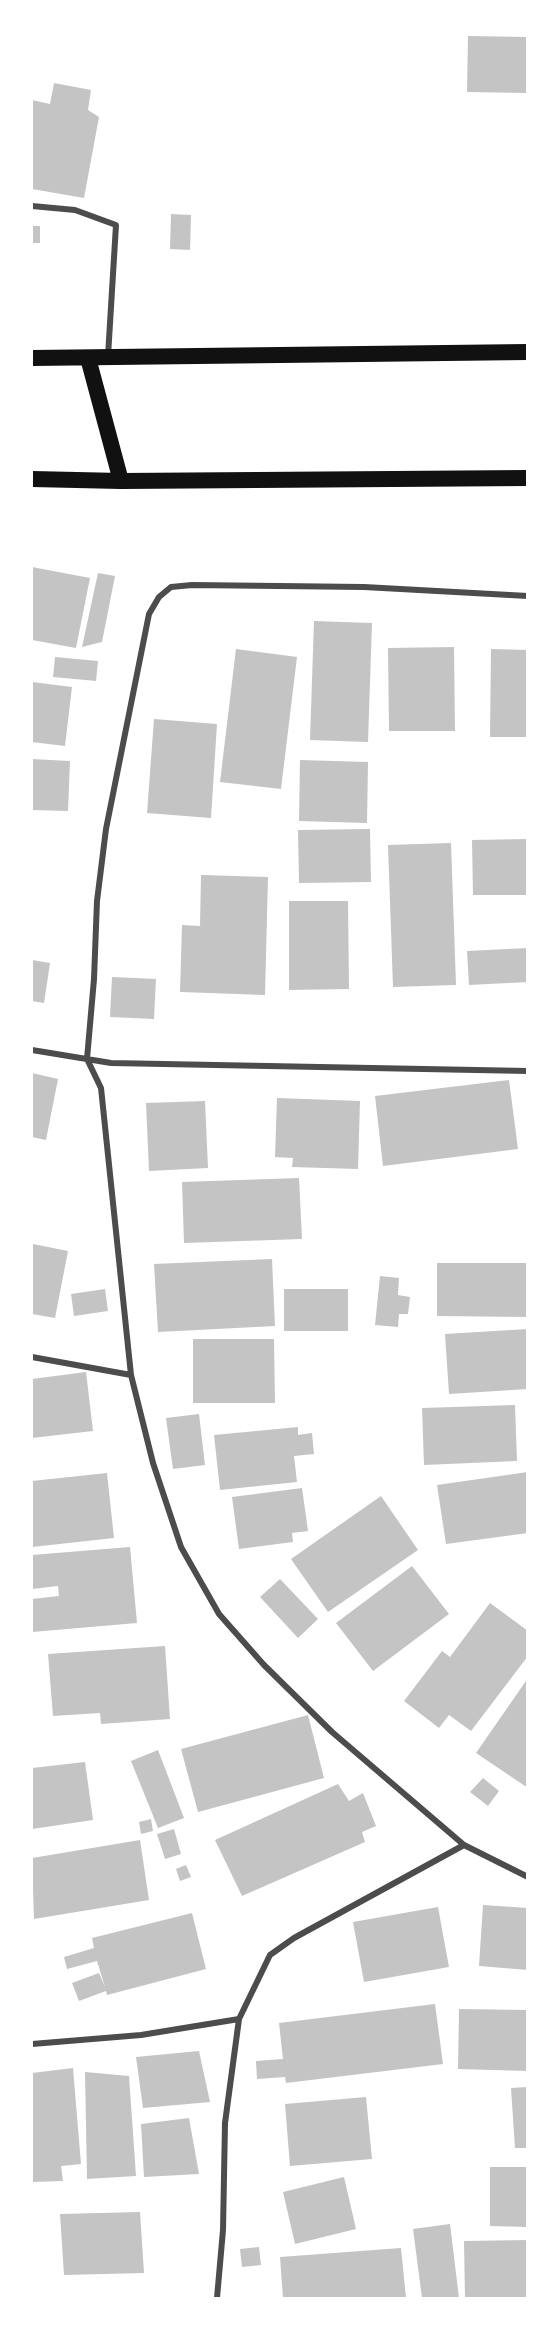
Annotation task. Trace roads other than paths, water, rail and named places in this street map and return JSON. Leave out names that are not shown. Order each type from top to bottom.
[{"type":"highway","points":[[32,358],[526,355]]},
{"type":"highway","points":[[88,358],[121,481]]},
{"type":"highway","points":[[32,479],[121,481],[528,478]]},
{"type":"street","points":[[32,206],[75,210],[116,225],[108,357]]},
{"type":"street","points":[[528,596],[364,587],[230,585],[171,587],[164,592],[149,614],[106,829],[97,901],[94,979],[87,1059],[101,1088],[131,1375],[153,1463],[181,1547],[219,1614],[264,1665],[332,1732],[464,1845],[528,1877]]},
{"type":"street","points":[[32,1050],[111,1063],[528,1071]]},
{"type":"street","points":[[32,1357],[131,1375]]},
{"type":"street","points":[[217,2298],[223,2230],[225,2123],[239,2019],[270,1955],[294,1938],[464,1845]]},
{"type":"street","points":[[32,2044],[141,2035],[239,2019]]}]
